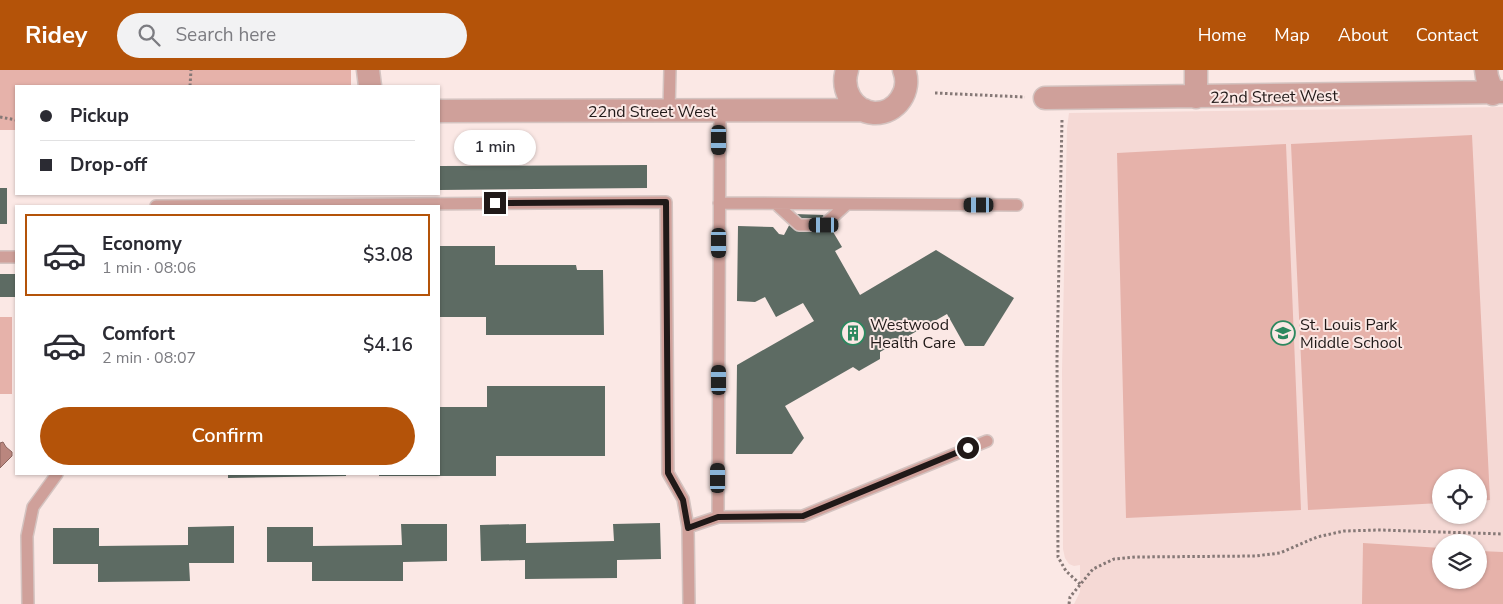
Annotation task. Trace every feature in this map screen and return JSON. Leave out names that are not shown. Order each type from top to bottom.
[{"type":"street","points":[[847,70],[845,88],[849,97],[864,110]]},
{"type":"street","name":"22nd Street West","points":[[440,111],[864,110],[874,112],[884,111],[900,101],[905,92],[907,82],[904,70]]},
{"type":"street","points":[[1196,70],[1196,97]]},
{"type":"street","points":[[1486,70],[1487,77],[1498,93]]},
{"type":"street","name":"22nd Street West","points":[[1045,98],[1498,93]]},
{"type":"lane","points":[[669,111],[670,70]]},
{"type":"lane","points":[[718,517],[720,111]]},
{"type":"lane","points":[[185,205],[362,199],[666,202],[668,473],[683,500],[688,528],[689,604]]},
{"type":"lane","points":[[719,203],[1017,205]]},
{"type":"lane","points":[[776,204],[799,224],[816,225],[824,225],[847,204]]},
{"type":"lane","points":[[0,257],[15,257]]},
{"type":"lane","points":[[688,528],[718,517],[803,516],[987,441]]},
{"type":"lane","points":[[28,604],[27,536],[33,507],[56,475]]},
{"type":"path","points":[[190,85],[191,70]]},
{"type":"path","points":[[935,93],[1045,98]]},
{"type":"path","points":[[0,117],[15,120]]},
{"type":"path","points":[[1062,119],[1057,358],[1058,557],[1066,571],[1080,584]]},
{"type":"path","points":[[1069,604],[1070,597],[1093,569],[1114,559],[1136,556],[1255,556],[1280,553],[1317,537],[1344,531],[1380,530],[1503,534]]},
{"type":"shaded area","points":[[0,70],[351,70],[351,85],[15,85],[15,130],[0,130]]},
{"type":"shaded area","name":"St. Louis Park Middle School","points":[[1503,107],[1503,604],[1074,604],[1080,592],[1080,565],[1074,566],[1069,564],[1063,549],[1062,372],[1067,128],[1069,113]]},
{"type":"shaded area","points":[[1472,135],[1490,500],[1487,500],[1487,469],[1432,469],[1432,503],[1308,510],[1291,144]]},
{"type":"shaded area","points":[[1286,144],[1301,510],[1126,518],[1117,153]]},
{"type":"shaded area","points":[[0,317],[12,317],[12,394],[0,394]]},
{"type":"shaded area","points":[[3,442],[12,452],[12,456],[0,468],[0,443]]},
{"type":"shaded area","points":[[1363,543],[1432,547],[1432,589],[1487,589],[1487,551],[1503,552],[1503,604],[1362,604]]},
{"type":"building","points":[[647,165],[647,188],[440,190],[440,166]]},
{"type":"building","points":[[0,188],[7,188],[7,224],[0,224]]},
{"type":"building","name":"Westwood Health Care","points":[[795,214],[823,215],[842,247],[835,251],[860,295],[936,250],[1014,298],[984,346],[965,346],[947,314],[880,352],[880,359],[859,371],[853,367],[785,406],[804,438],[792,454],[736,454],[737,365],[814,321],[803,303],[776,317],[765,297],[755,302],[737,301],[738,226],[773,227],[779,234],[784,235]]},
{"type":"building","points":[[440,246],[495,246],[495,265],[576,265],[577,270],[603,270],[604,335],[486,335],[486,317],[440,317]]},
{"type":"building","points":[[0,274],[15,274],[15,297],[0,297]]},
{"type":"building","points":[[487,386],[605,386],[605,456],[496,456],[496,476],[379,476],[440,475],[440,407],[487,407]]},
{"type":"building","points":[[228,475],[346,475],[346,476],[228,478]]},
{"type":"building","points":[[660,523],[661,559],[617,560],[617,578],[525,579],[525,560],[481,561],[480,525],[526,524],[526,543],[614,541],[613,524]]},
{"type":"building","points":[[401,524],[447,524],[447,561],[403,562],[403,581],[312,581],[312,562],[267,562],[267,527],[313,527],[313,546],[402,545]]},
{"type":"building","points":[[234,526],[234,563],[189,563],[190,581],[98,582],[98,564],[53,564],[53,528],[99,528],[99,546],[188,545],[188,527]]},
{"type":"place","name":"Westwood Health Care","points":[[853,333]]},
{"type":"place","name":"St. Louis Park Middle School","points":[[1283,333]]},
{"type":"route","points":[[495,203],[666,202],[668,473],[683,500],[688,528],[718,517],[803,516],[968,448]]}]
